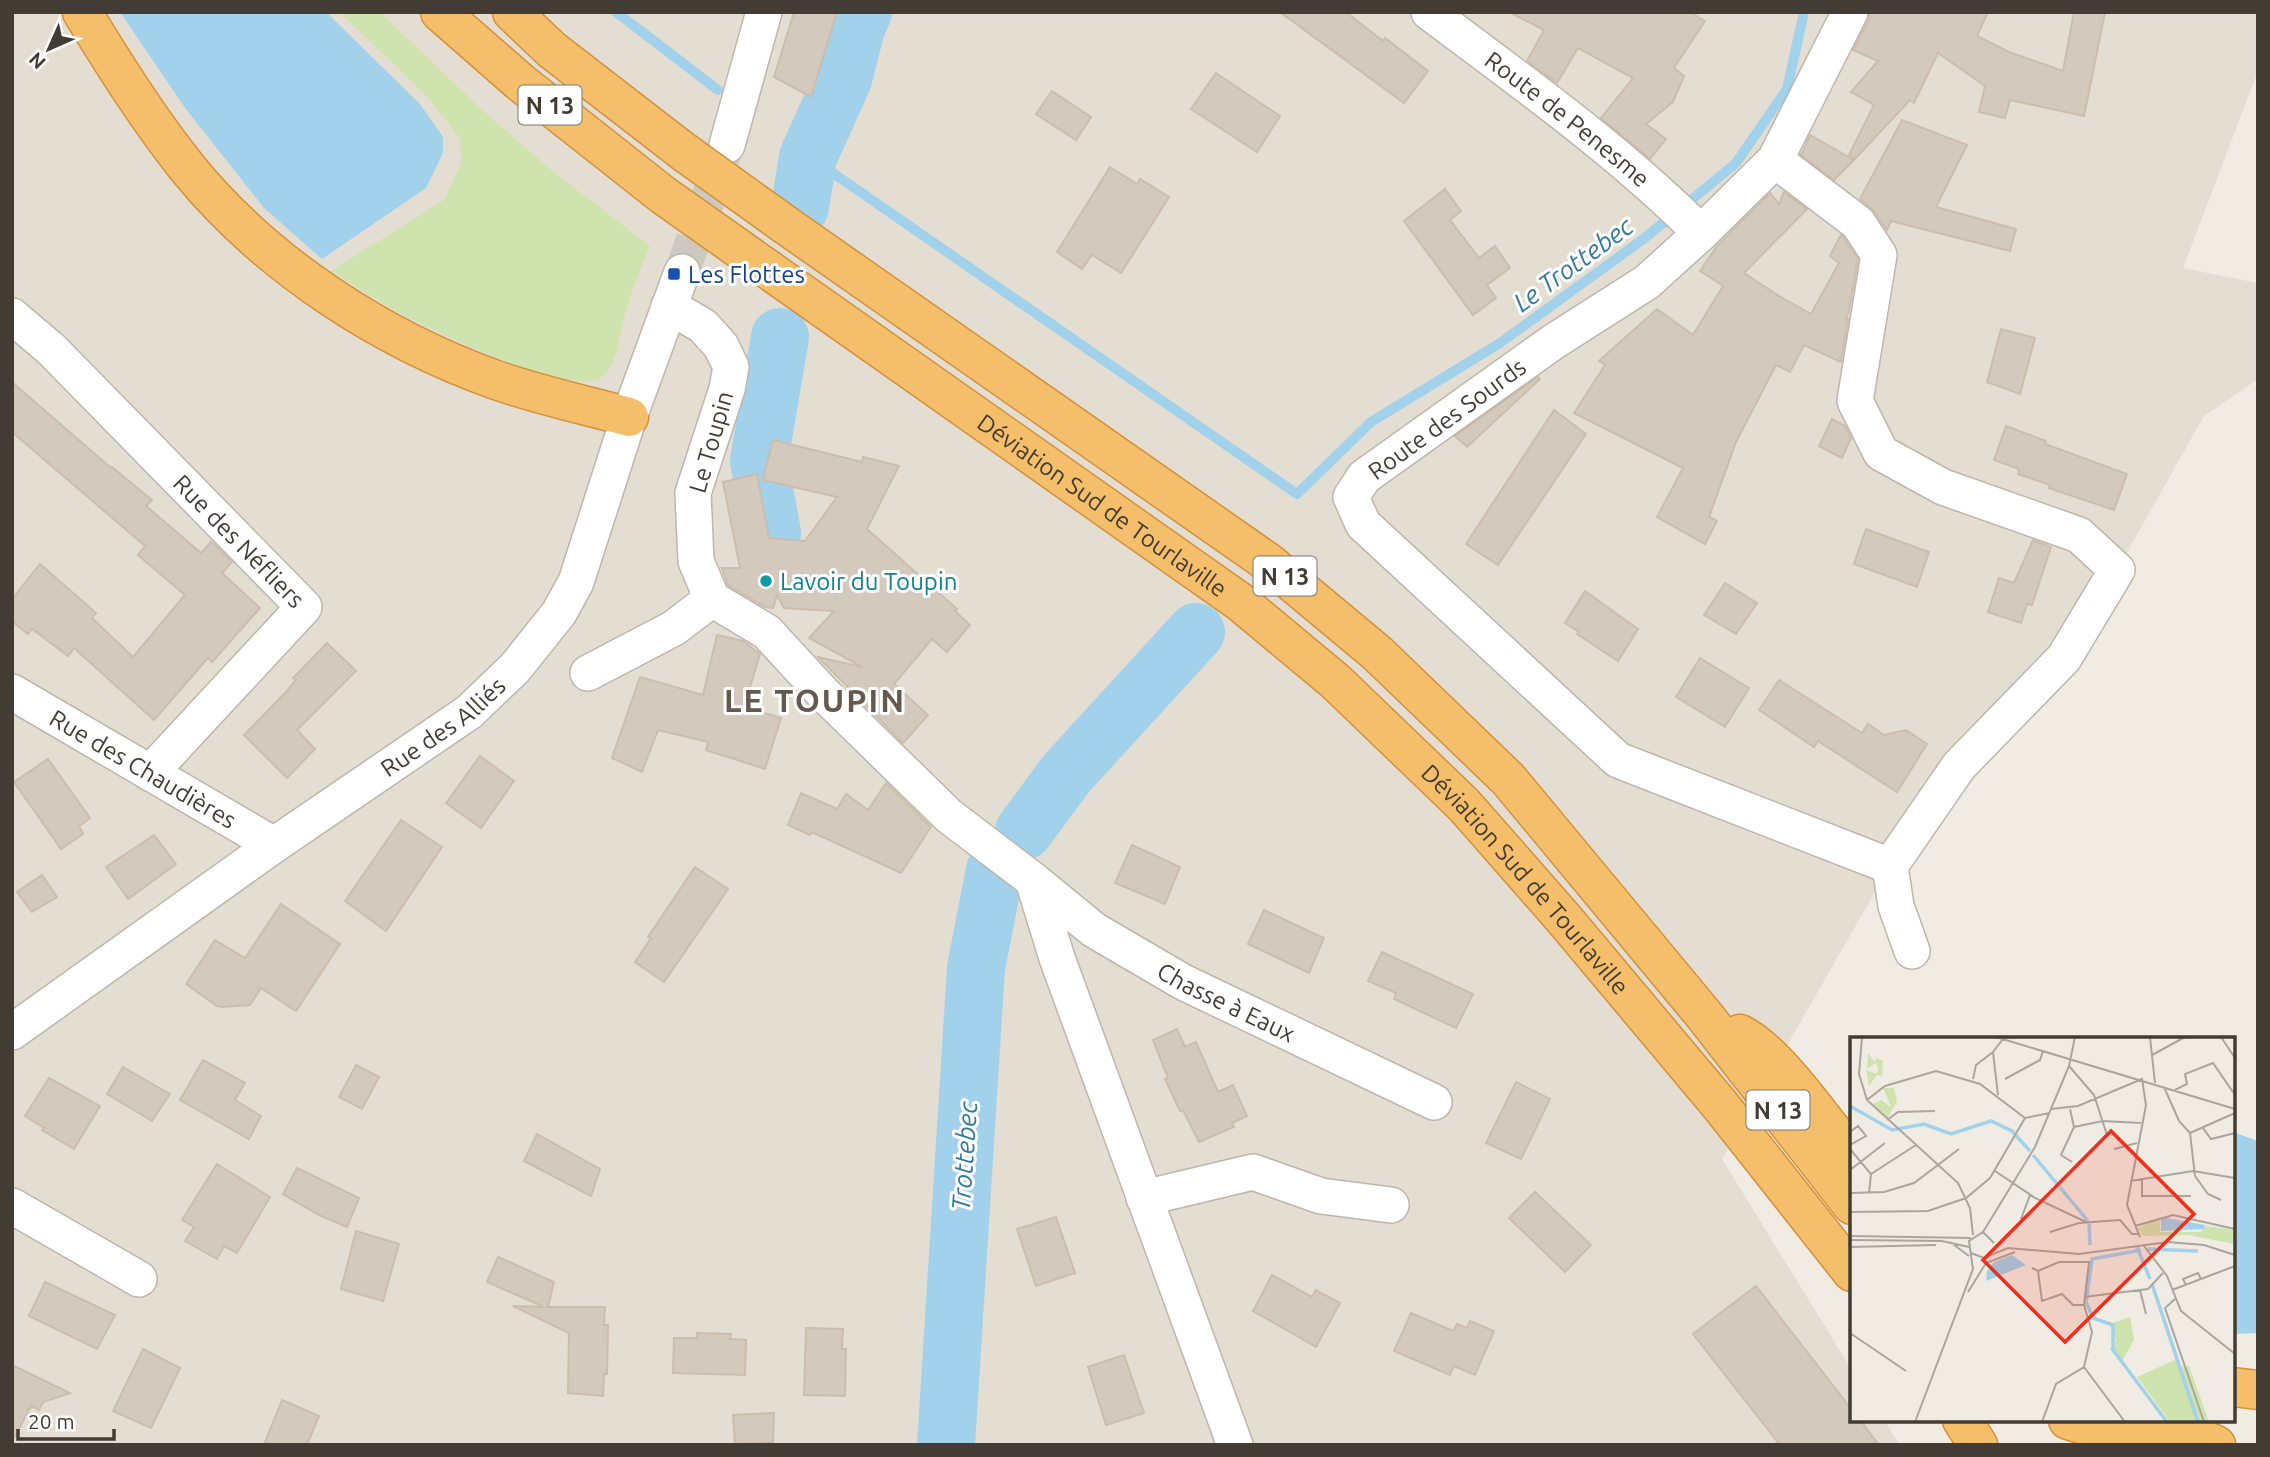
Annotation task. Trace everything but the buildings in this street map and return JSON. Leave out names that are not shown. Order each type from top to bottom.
[{"type":"highway","points":[[82,12],[154,124],[191,172],[277,257],[323,293],[383,329],[497,380],[629,417]]},
{"type":"highway","name":"Déviation Sud de Tourlaville","points":[[440,12],[520,82],[663,195],[1240,602],[1335,681],[1464,805],[1720,1105],[1850,1269]]},
{"type":"highway","name":"Déviation Sud de Tourlaville","points":[[512,12],[552,50],[684,152],[1269,563],[1377,653],[1508,779],[1704,1015],[1850,1202]]},
{"type":"highway","name":"N 13","points":[[1704,1015],[1754,1041],[1788,1077],[1850,1154]]},
{"type":"highway","points":[[2235,1387],[2258,1390]]},
{"type":"highway","points":[[1963,1422],[1978,1445]]},
{"type":"highway","points":[[2072,1422],[2113,1441],[2166,1434],[2216,1445]]},
{"type":"street","points":[[727,145],[764,12]]},
{"type":"street","name":"Route de Penesme","points":[[1429,12],[1577,124],[1665,197],[1701,233]]},
{"type":"street","name":"Route des Sourds","points":[[1850,12],[1774,159],[1701,233],[1647,282],[1553,342],[1364,477],[1351,497],[1363,524],[1618,760],[1890,866]]},
{"type":"street","points":[[1774,159],[1858,223],[1879,255],[1854,401],[1881,453],[1943,487],[2079,535],[2117,570],[2064,658],[1959,766],[1890,866],[1896,906],[1912,951]]},
{"type":"street","name":"Rue des Alliés","points":[[12,1032],[274,845],[469,712],[515,668],[559,613],[571,593],[629,417],[681,272]]},
{"type":"street","name":"Le Toupin","points":[[669,306],[703,326],[720,346],[731,367],[727,389],[694,493],[696,561],[712,599]]},
{"type":"street","name":"Rue des Néfliers","points":[[12,316],[51,349],[304,607],[150,773]]},
{"type":"street","points":[[588,673],[674,628],[712,599],[767,632],[824,694],[949,816],[1016,866],[1058,958],[1235,1445]]},
{"type":"street","name":"Rue des Chaudières","points":[[12,692],[274,845]]},
{"type":"street","name":"Chasse à Eaux","points":[[1016,866],[1094,930],[1183,982],[1434,1102]]},
{"type":"street","points":[[1144,1198],[1253,1172],[1321,1196],[1391,1205]]},
{"type":"street","points":[[12,1206],[139,1279]]},
{"type":"shaded area","points":[[12,12],[2258,12],[2258,71],[2183,268],[2258,283],[2258,379],[2204,416],[2117,570],[1890,866],[1722,1159],[1850,1367],[1850,1422],[1885,1422],[1900,1445],[12,1445]]},
{"type":"green space","points":[[340,12],[380,12],[480,108],[551,170],[650,246],[627,306],[613,362],[603,376],[588,381],[563,379],[500,359],[411,319],[331,271],[444,200],[461,163],[460,139],[431,101]]},
{"type":"water","points":[[120,12],[326,12],[420,104],[443,137],[443,153],[426,188],[322,259],[264,208],[185,108]]},
{"type":"water","points":[[2235,1133],[2258,1141],[2258,1333],[2235,1334]]},
{"type":"waterway","points":[[616,12],[718,90]]},
{"type":"waterway","points":[[800,207],[808,157],[843,79],[856,28],[863,12]]},
{"type":"waterway","name":"Le Trottebec","points":[[1684,206],[1736,163],[1787,89],[1804,12]]},
{"type":"waterway","points":[[788,142],[1297,494],[1371,422],[1500,343],[1672,216]]},
{"type":"waterway","points":[[770,548],[772,533],[759,461],[780,337]]},
{"type":"waterway","name":"Trottebec","points":[[1024,831],[1067,773],[1196,632]]},
{"type":"waterway","name":"Trottebec","points":[[946,1445],[976,968],[995,870]]},
{"type":"tunnel","points":[[682,272],[725,150]]},
{"type":"place","name":"Les Flottes","points":[[674,274]]},
{"type":"place","name":"Lavoir du Toupin","points":[[766,581]]},
{"type":"district","name":"LE TOUPIN","points":[[815,700]]}]
